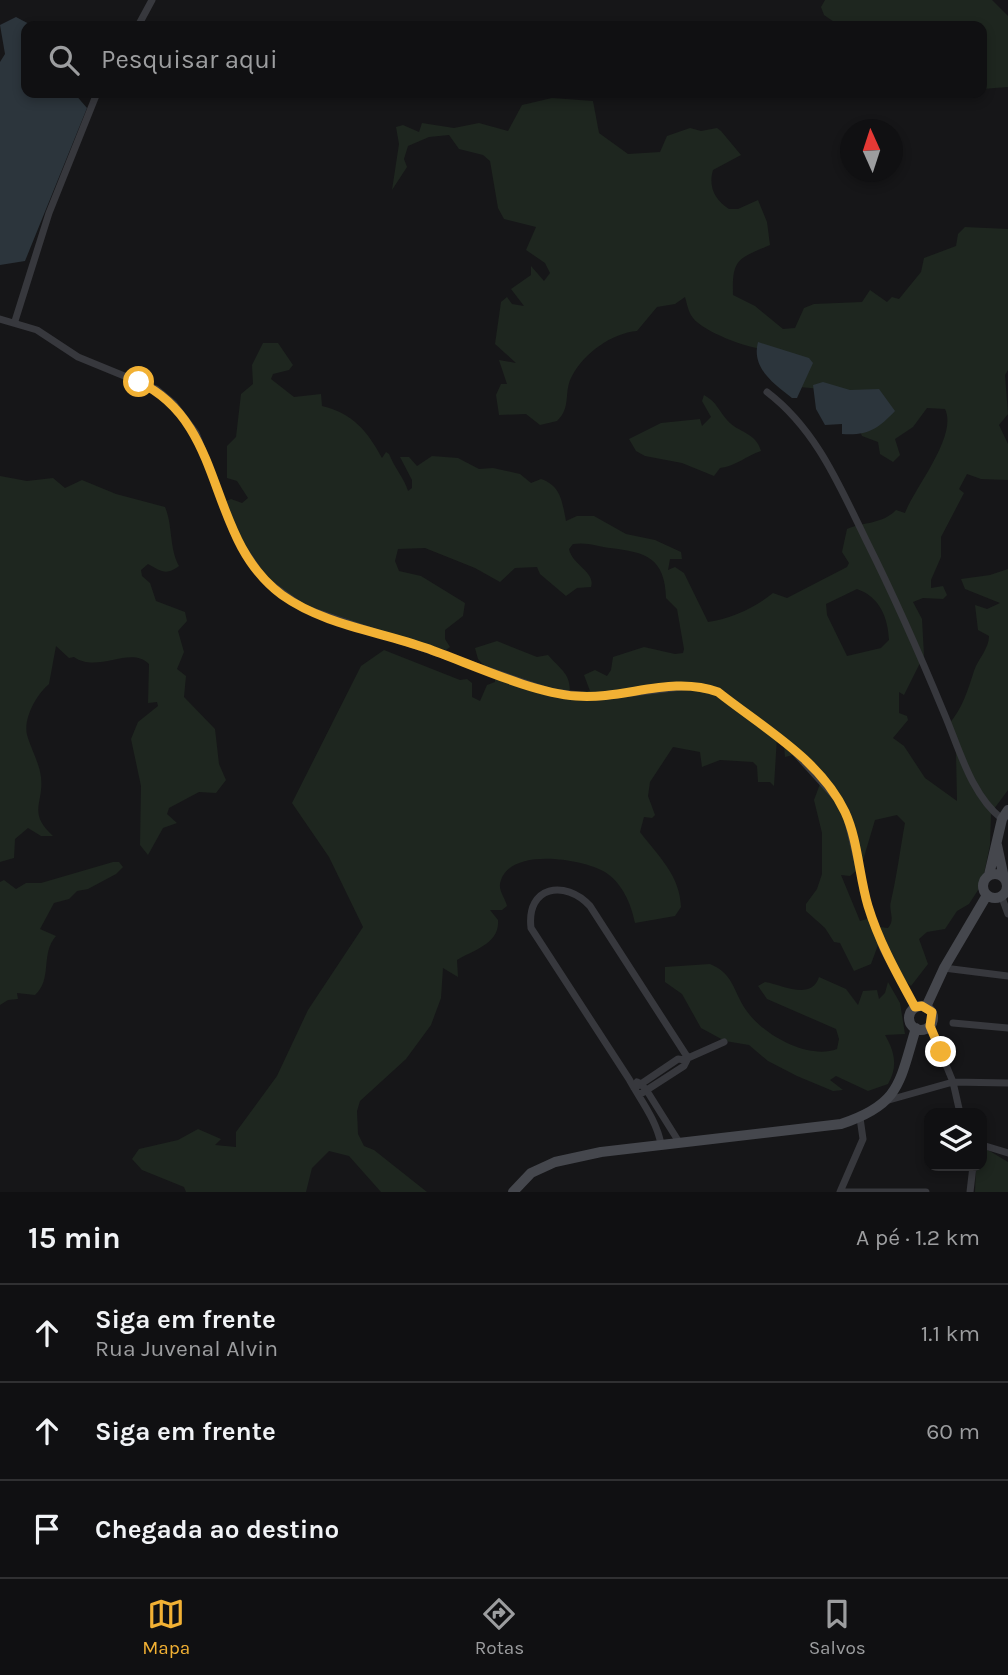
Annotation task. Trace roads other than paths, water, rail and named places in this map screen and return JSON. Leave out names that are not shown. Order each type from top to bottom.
[{"type":"main road","points":[[987,895],[983,884],[989,875],[1005,814]]},
{"type":"main road","points":[[987,895],[1002,895],[1006,889],[997,844]]},
{"type":"main road","points":[[989,875],[997,874],[1004,878]]},
{"type":"main road","points":[[920,1007],[933,1015],[930,1026],[923,1029],[916,1028],[909,1018],[920,1007],[987,895]]},
{"type":"main road","points":[[513,1192],[531,1173],[555,1162],[661,1144],[841,1124],[860,1118],[890,1100],[899,1083],[916,1028]]},
{"type":"street","points":[[141,21],[152,0]]},
{"type":"street","points":[[15,321],[41,237],[95,98]]},
{"type":"street","points":[[0,319],[15,321],[53,339],[78,357],[156,389],[174,404],[196,433],[223,512],[246,555],[265,580],[304,608],[552,692],[599,697],[672,686],[704,687],[718,692],[788,745],[819,776],[846,814],[868,906],[883,949],[920,1007]]},
{"type":"street","points":[[767,392],[800,422],[831,467],[918,645],[968,769],[987,807],[1005,814]]},
{"type":"street","points":[[661,1144],[657,1128],[638,1089],[531,928],[533,905],[552,890],[570,890],[590,906],[687,1059]]},
{"type":"street","points":[[1002,895],[1008,914]]},
{"type":"street","points":[[944,968],[1008,976]]},
{"type":"street","points":[[953,1023],[1008,1028]]},
{"type":"street","points":[[930,1026],[953,1082],[959,1108]]},
{"type":"street","points":[[638,1089],[678,1059],[687,1059],[724,1042]]},
{"type":"street","points":[[647,1091],[684,1066],[687,1059]]},
{"type":"street","points":[[890,1100],[953,1082],[1008,1083]]},
{"type":"street","points":[[638,1089],[647,1091],[679,1142]]},
{"type":"street","points":[[840,1192],[863,1139],[860,1118]]},
{"type":"street","points":[[987,1147],[1008,1153]]},
{"type":"street","points":[[970,1192],[972,1171]]},
{"type":"street","points":[[845,1192],[926,1192]]}]
